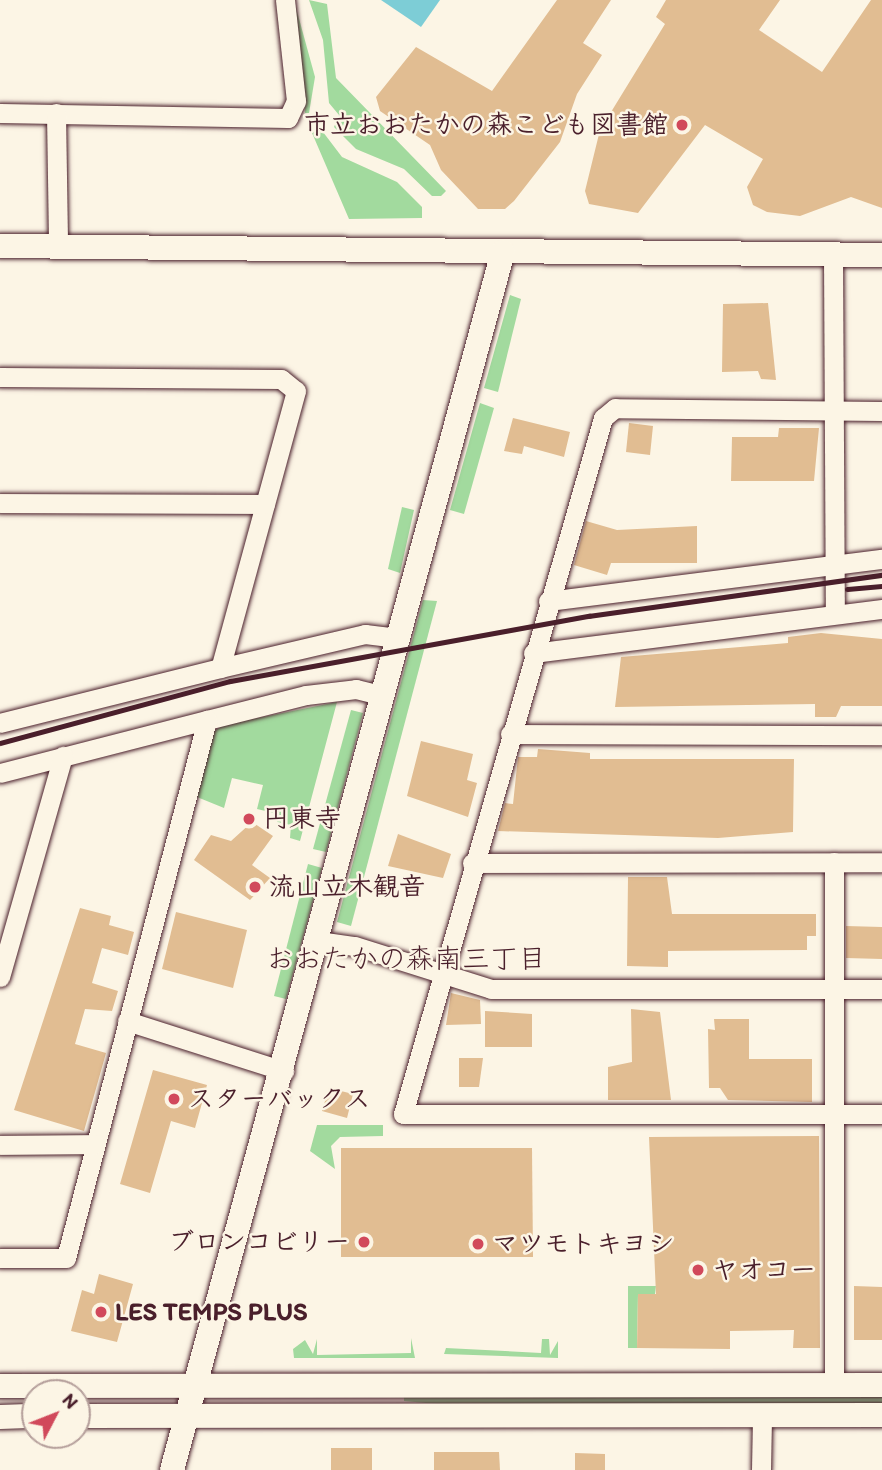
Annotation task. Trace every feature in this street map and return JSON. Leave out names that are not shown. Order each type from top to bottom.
[{"type":"street","points":[[0,113],[288,118],[296,100],[285,0]]},
{"type":"street","points":[[56,113],[58,247]]},
{"type":"street","points":[[0,246],[882,255]]},
{"type":"street","points":[[172,1470],[190,1416],[284,1071],[503,252]]},
{"type":"street","points":[[833,254],[830,410],[831,564],[835,613]]},
{"type":"street","points":[[0,377],[288,380],[295,400],[220,668]]},
{"type":"street","points":[[882,411],[609,412],[548,601],[402,1114],[882,1114]]},
{"type":"street","points":[[0,503],[265,504]]},
{"type":"street","points":[[548,601],[882,559]]},
{"type":"street","points":[[533,653],[882,609]]},
{"type":"street","points":[[0,723],[365,634],[398,638]]},
{"type":"street","points":[[0,773],[306,695],[356,689],[384,696]]},
{"type":"street","points":[[0,1258],[66,1258],[207,720]]},
{"type":"street","points":[[510,734],[882,734]]},
{"type":"street","points":[[0,976],[63,756]]},
{"type":"street","points":[[834,862],[834,1386]]},
{"type":"street","points":[[472,863],[882,862]]},
{"type":"street","points":[[318,941],[355,946],[491,989],[882,989]]},
{"type":"street","points":[[127,1021],[284,1071]]},
{"type":"street","points":[[0,1145],[95,1144]]},
{"type":"street","points":[[0,1387],[882,1385]]},
{"type":"street","points":[[91,1416],[882,1415]]},
{"type":"street","points":[[0,1417],[21,1416]]},
{"type":"street","points":[[761,1470],[762,1416]]},
{"type":"green space","points":[[309,0],[327,4],[336,78],[446,191],[441,196],[432,196],[404,169],[356,149],[334,127],[339,115],[329,103],[323,40]]},
{"type":"green space","points":[[295,4],[315,77],[309,113],[305,113]]},
{"type":"green space","points":[[309,126],[323,132],[342,157],[397,182],[422,207],[422,218],[349,219]]},
{"type":"green space","points":[[510,295],[521,299],[498,392],[484,388]]},
{"type":"green space","points":[[480,403],[494,408],[464,514],[450,510]]},
{"type":"green space","points":[[402,507],[414,510],[400,573],[388,569]]},
{"type":"green space","points":[[423,600],[437,601],[351,926],[337,922]]},
{"type":"green space","points":[[337,702],[300,841],[290,838],[291,825],[277,822],[278,814],[257,809],[263,785],[232,778],[224,808],[197,797],[213,732],[223,725]]},
{"type":"green space","points":[[351,710],[363,713],[326,852],[313,849]]},
{"type":"green space","points":[[308,864],[322,868],[286,999],[274,996]]},
{"type":"green space","points":[[317,1125],[383,1125],[383,1136],[340,1137],[331,1146],[335,1169],[310,1151]]},
{"type":"green space","points":[[628,1286],[656,1286],[655,1294],[638,1294],[637,1348],[628,1348]]},
{"type":"green space","points":[[411,1338],[415,1358],[294,1358],[293,1349],[305,1340],[313,1354],[317,1339],[317,1355],[411,1353]]},
{"type":"green space","points":[[542,1339],[549,1339],[550,1355],[558,1341],[558,1358],[444,1354],[446,1348],[541,1353]]},
{"type":"green space","points":[[404,1395],[882,1395],[882,1407],[459,1406],[404,1401]]},
{"type":"water","points":[[381,0],[440,0],[421,27]]},
{"type":"building","points":[[557,0],[611,0],[583,43],[602,55],[577,94],[560,142],[514,201],[505,209],[478,209],[441,170],[430,145],[380,111],[376,97],[416,47],[492,91]]},
{"type":"building","points":[[666,0],[780,0],[759,30],[822,72],[871,0],[882,0],[882,208],[851,197],[800,216],[767,212],[753,205],[747,187],[763,159],[705,125],[638,213],[589,204],[585,191],[600,130],[665,24],[656,17]]},
{"type":"building","points":[[768,303],[776,380],[761,379],[758,371],[722,372],[723,304]]},
{"type":"building","points":[[513,418],[570,432],[564,457],[524,446],[522,454],[504,451]]},
{"type":"building","points":[[629,423],[653,426],[650,455],[626,452]]},
{"type":"building","points":[[779,428],[819,428],[814,481],[731,481],[732,437],[778,437]]},
{"type":"building","points":[[586,521],[617,530],[697,526],[697,563],[611,563],[607,575],[574,565]]},
{"type":"building","points":[[821,633],[882,639],[882,706],[841,706],[836,717],[815,717],[815,704],[615,707],[621,657],[788,643],[788,637]]},
{"type":"building","points":[[421,741],[473,754],[467,780],[477,783],[468,817],[407,796]]},
{"type":"building","points":[[538,749],[590,753],[590,759],[794,759],[793,832],[718,838],[498,831],[505,803],[513,804],[518,757],[537,757]]},
{"type":"building","points":[[252,822],[273,836],[252,865],[270,878],[250,900],[194,860],[211,835],[231,841]]},
{"type":"building","points":[[398,834],[451,854],[443,878],[388,866]]},
{"type":"building","points":[[628,877],[667,877],[672,914],[816,914],[816,936],[807,936],[807,950],[668,951],[668,967],[627,966]]},
{"type":"building","points":[[80,908],[111,916],[109,925],[134,932],[128,955],[102,948],[92,983],[118,991],[112,1011],[85,1009],[75,1044],[106,1053],[84,1131],[14,1110]]},
{"type":"building","points":[[176,912],[247,930],[233,988],[162,969]]},
{"type":"building","points":[[846,926],[882,927],[882,959],[846,958]]},
{"type":"building","points":[[451,993],[480,1000],[481,1024],[446,1025]]},
{"type":"building","points":[[631,1009],[660,1012],[671,1100],[608,1100],[608,1067],[632,1062]]},
{"type":"building","points":[[485,1011],[532,1014],[532,1047],[485,1047]]},
{"type":"building","points":[[714,1019],[749,1019],[749,1059],[812,1059],[812,1102],[728,1100],[720,1088],[709,1088],[708,1029],[715,1030]]},
{"type":"building","points":[[459,1058],[483,1058],[479,1087],[459,1087]]},
{"type":"building","points":[[153,1070],[207,1085],[195,1128],[171,1121],[150,1193],[120,1184]]},
{"type":"building","points":[[329,1088],[353,1094],[347,1118],[322,1111]]},
{"type":"building","points":[[819,1136],[820,1348],[793,1348],[794,1330],[730,1331],[730,1349],[637,1348],[638,1294],[656,1294],[649,1137]]},
{"type":"building","points":[[341,1148],[532,1148],[533,1257],[341,1257]]},
{"type":"building","name":"LES TEMPS PLUS","points":[[99,1274],[133,1284],[117,1342],[71,1331],[82,1290],[94,1294]]},
{"type":"building","points":[[854,1286],[882,1287],[882,1340],[854,1340]]},
{"type":"building","points":[[331,1448],[372,1448],[372,1470],[331,1470]]},
{"type":"building","points":[[434,1452],[499,1452],[500,1470],[434,1470]]},
{"type":"building","points":[[575,1453],[605,1454],[605,1470],[575,1470]]},
{"type":"railway","points":[[0,743],[230,681],[589,616],[882,575]]},
{"type":"railway","points":[[847,589],[882,586]]},
{"type":"place","name":"市立おおたかの森こども図書館","points":[[682,125]]},
{"type":"place","name":"円東寺","points":[[249,819]]},
{"type":"place","name":"流山立木観音","points":[[255,887]]},
{"type":"place","name":"スターバックス","points":[[174,1099]]},
{"type":"place","name":"ブロンコビリー","points":[[364,1242]]},
{"type":"place","name":"マツモトキヨシ","points":[[478,1244]]},
{"type":"place","name":"ヤオコー","points":[[698,1270]]},
{"type":"place","name":"LES TEMPS PLUS","points":[[101,1312]]},
{"type":"district","name":"おおたかの森南三丁目","points":[[406,958]]}]
